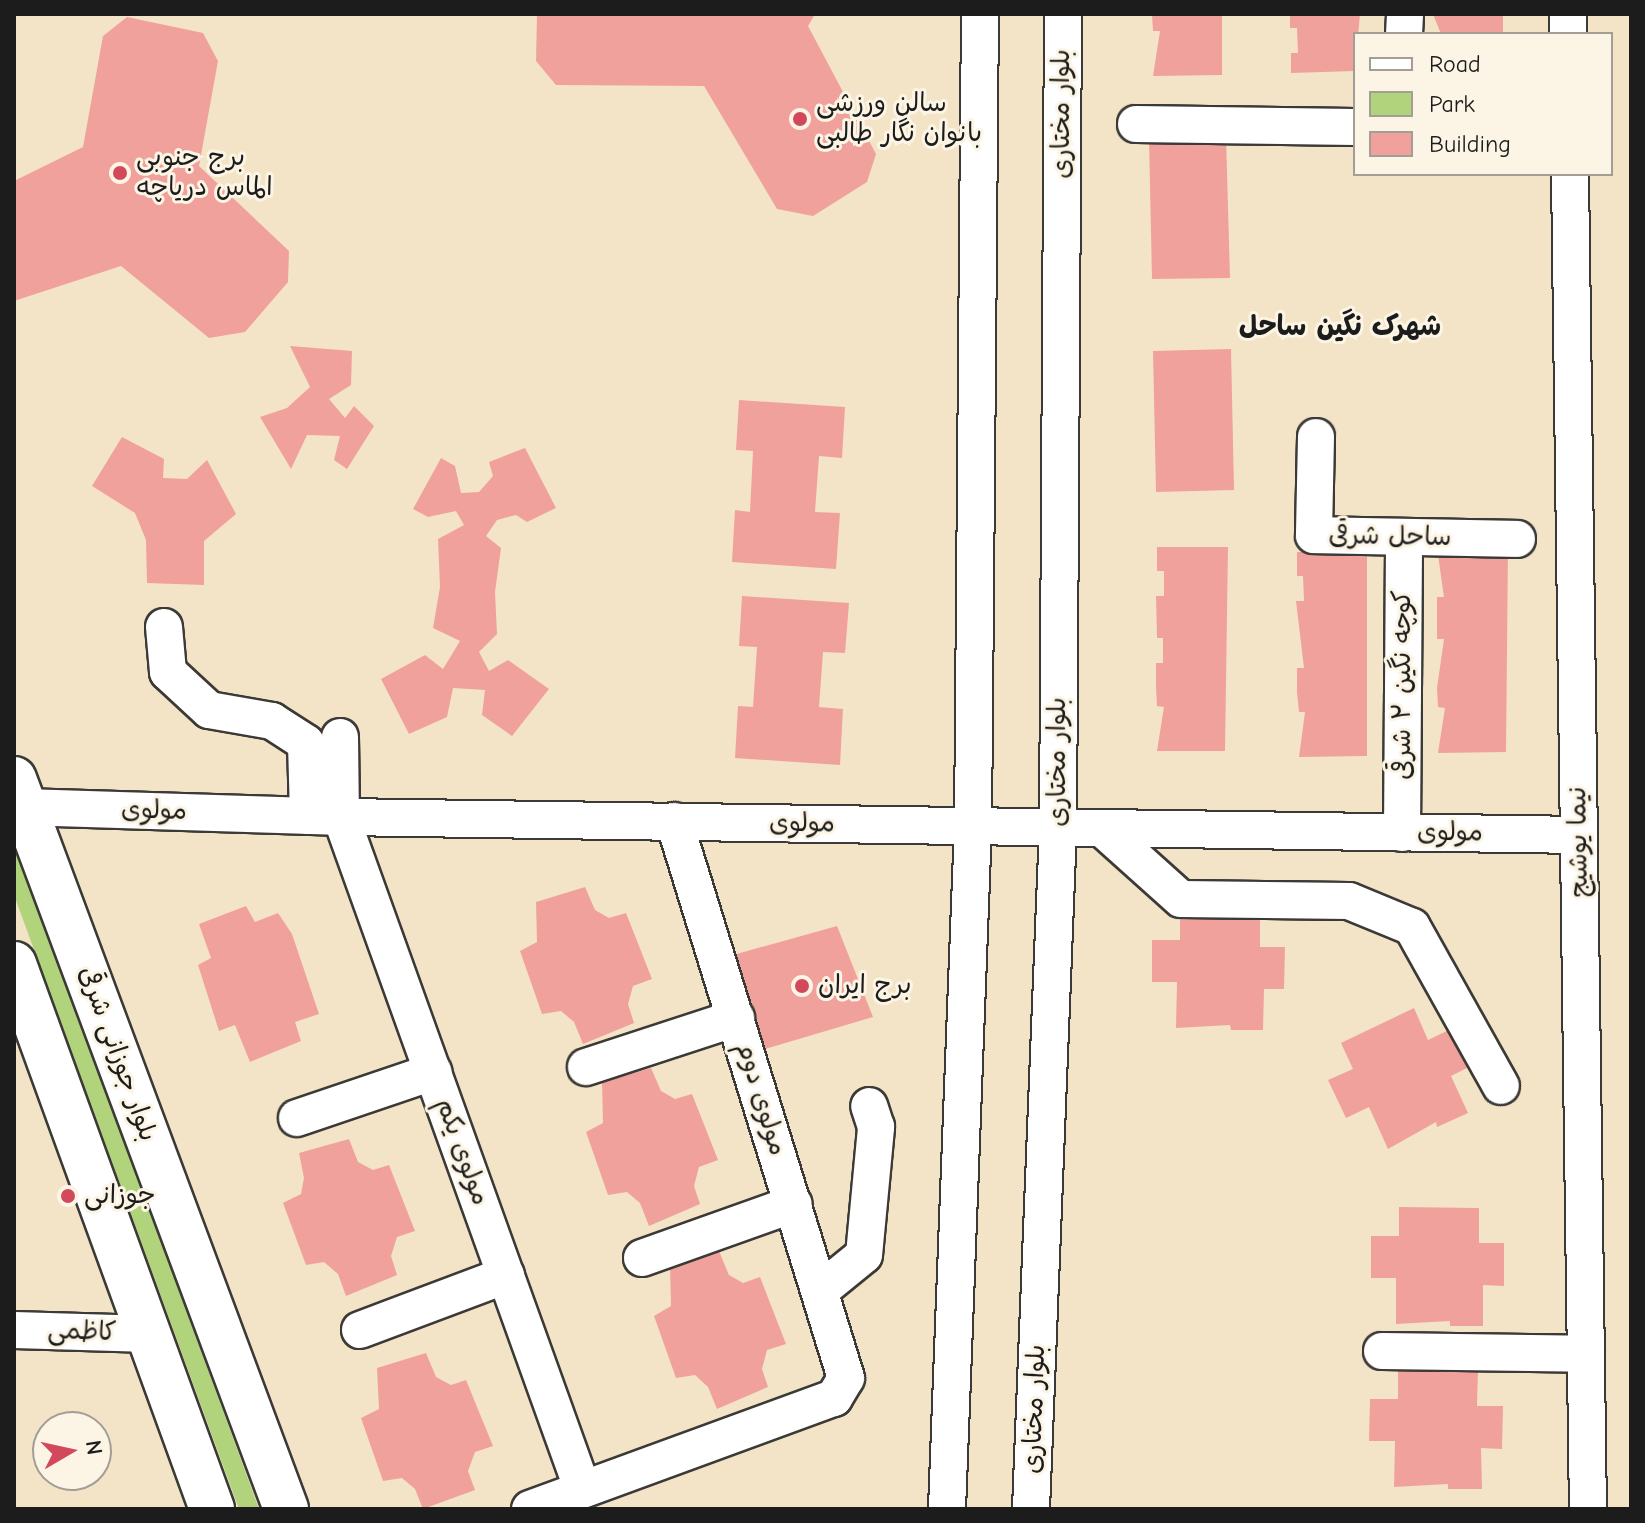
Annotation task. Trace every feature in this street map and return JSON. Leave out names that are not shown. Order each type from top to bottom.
[{"type":"street","points":[[947,1509],[973,827],[980,14]]},
{"type":"street","name":"بلوار مختاری","points":[[1031,1509],[1058,829],[1063,14]]},
{"type":"street","points":[[1136,124],[1353,127]]},
{"type":"street","name":"نیما یوشیج","points":[[1570,176],[1588,1509]]},
{"type":"street","name":"ساحل شرقی","points":[[1316,437],[1314,535],[1517,539]]},
{"type":"street","name":"کوچه نگین ۲ شرقی","points":[[1402,833],[1404,538]]},
{"type":"street","points":[[164,627],[168,672],[209,710],[272,721],[306,743],[324,816]]},
{"type":"street","points":[[324,816],[340,737]]},
{"type":"street","name":"مولوی","points":[[19,793],[324,816],[1579,835]]},
{"type":"street","name":"بلوار جوزانی شرقی","points":[[19,793],[286,1509]]},
{"type":"street","name":"مولوی یکم","points":[[324,816],[433,1072],[582,1488]]},
{"type":"street","name":"مولوی دوم","points":[[582,1488],[834,1398],[846,1378],[674,821]]},
{"type":"street","points":[[1104,830],[1181,899],[1349,901],[1412,927],[1501,1086]]},
{"type":"street","points":[[14,964],[212,1509]]},
{"type":"street","points":[[586,1067],[736,1018]]},
{"type":"street","points":[[297,1118],[433,1072]]},
{"type":"street","points":[[821,1290],[864,1255],[876,1127],[869,1106]]},
{"type":"street","points":[[642,1258],[794,1204]]},
{"type":"street","points":[[360,1330],[506,1275]]},
{"type":"street","name":"کاظمی","points":[[14,1330],[150,1334]]},
{"type":"street","points":[[1382,1351],[1586,1354]]},
{"type":"street","points":[[530,1509],[582,1488]]},
{"type":"green space","points":[[14,843],[259,1509],[239,1509],[14,895]]},
{"type":"building","points":[[537,14],[815,14],[808,26],[876,154],[867,182],[813,216],[777,209],[704,86],[556,85],[536,61]]},
{"type":"building","points":[[1152,14],[1222,14],[1222,75],[1153,76],[1160,31],[1153,31]]},
{"type":"building","points":[[1290,14],[1360,14],[1358,32],[1353,32],[1353,71],[1291,73],[1291,53],[1298,53],[1297,28],[1290,28]]},
{"type":"building","points":[[1433,14],[1503,14],[1503,32],[1440,32]]},
{"type":"building","name":"برج جنوبی الماس دریاچه","points":[[127,17],[203,33],[218,61],[199,166],[289,251],[288,282],[245,332],[209,338],[121,266],[14,301],[14,181],[83,147],[103,36]]},
{"type":"building","points":[[1226,136],[1230,278],[1152,279],[1149,138]]},
{"type":"building","points":[[290,346],[352,351],[351,385],[329,399],[345,418],[354,406],[374,426],[347,469],[334,460],[340,436],[307,435],[291,469],[260,417],[287,408],[310,387]]},
{"type":"building","points":[[1231,349],[1234,490],[1156,492],[1153,351]]},
{"type":"building","points":[[739,400],[845,407],[842,458],[819,456],[815,512],[840,513],[836,569],[732,562],[735,510],[750,512],[753,451],[736,450]]},
{"type":"building","points":[[122,437],[164,459],[163,478],[187,479],[207,460],[236,514],[204,541],[204,585],[147,583],[146,540],[135,513],[92,486]]},
{"type":"building","points":[[525,448],[556,508],[527,522],[516,515],[497,520],[486,536],[501,548],[495,592],[497,634],[479,652],[489,671],[508,660],[549,689],[512,736],[482,715],[485,690],[453,688],[447,717],[409,734],[381,679],[425,655],[443,669],[460,641],[433,628],[440,587],[438,539],[464,525],[456,511],[428,517],[413,509],[441,458],[455,466],[461,493],[479,492],[493,476],[489,462]]},
{"type":"building","points":[[1157,547],[1228,547],[1225,751],[1157,751],[1164,707],[1157,706],[1156,663],[1163,663],[1163,638],[1157,638],[1156,596],[1164,596],[1164,571],[1157,571]]},
{"type":"building","points":[[1437,548],[1508,548],[1506,752],[1438,753],[1445,708],[1438,707],[1437,688],[1444,639],[1437,639],[1437,597],[1444,597]]},
{"type":"building","points":[[1297,552],[1367,552],[1367,756],[1299,757],[1305,712],[1299,712],[1297,692],[1297,668],[1304,668],[1296,601],[1304,601],[1303,576],[1297,576]]},
{"type":"building","points":[[742,596],[849,603],[845,653],[823,652],[819,707],[843,709],[840,765],[735,758],[738,706],[753,707],[757,647],[739,646]]},
{"type":"building","points":[[585,887],[595,910],[609,918],[626,913],[652,979],[633,986],[628,1004],[634,1023],[583,1044],[574,1022],[561,1011],[542,1014],[520,951],[537,942],[536,902]]},
{"type":"building","points":[[246,906],[255,922],[278,913],[292,934],[319,1014],[295,1022],[301,1041],[250,1062],[235,1025],[219,1031],[198,965],[211,958],[199,924]]},
{"type":"building","points":[[1180,911],[1260,912],[1260,947],[1285,947],[1284,989],[1264,989],[1263,1030],[1231,1030],[1230,1025],[1176,1028],[1177,982],[1152,982],[1152,940],[1180,940]]},
{"type":"building","name":"برج ایران","points":[[837,926],[873,1017],[765,1049],[733,955]]},
{"type":"building","points":[[1414,1008],[1428,1040],[1451,1029],[1469,1067],[1451,1076],[1468,1113],[1437,1127],[1436,1122],[1388,1149],[1369,1107],[1346,1118],[1328,1080],[1353,1069],[1341,1043]]},
{"type":"building","points":[[651,1068],[661,1091],[675,1099],[692,1094],[718,1160],[699,1167],[694,1186],[700,1204],[649,1226],[640,1203],[627,1192],[608,1195],[586,1132],[603,1123],[602,1082]]},
{"type":"building","points":[[349,1139],[358,1162],[373,1170],[389,1165],[415,1231],[397,1237],[391,1256],[397,1275],[346,1296],[338,1274],[324,1262],[306,1265],[283,1203],[301,1194],[304,1178],[299,1153]]},
{"type":"building","points":[[1399,1207],[1479,1208],[1479,1243],[1504,1243],[1504,1286],[1483,1285],[1483,1326],[1450,1326],[1450,1321],[1396,1324],[1396,1278],[1371,1278],[1371,1236],[1399,1236]]},
{"type":"building","points":[[719,1251],[729,1275],[743,1283],[760,1277],[786,1344],[767,1350],[762,1369],[768,1387],[717,1409],[708,1387],[695,1375],[676,1378],[654,1316],[671,1306],[670,1266]]},
{"type":"building","points":[[426,1353],[436,1377],[451,1385],[466,1380],[493,1446],[475,1452],[468,1471],[475,1490],[423,1509],[415,1489],[402,1478],[383,1481],[361,1418],[379,1409],[377,1368]]},
{"type":"building","points":[[1398,1371],[1478,1371],[1477,1406],[1503,1406],[1502,1449],[1481,1448],[1482,1489],[1448,1489],[1448,1484],[1394,1487],[1395,1441],[1369,1441],[1370,1399],[1398,1399]]},
{"type":"place","name":"سالن ورزشی بانوان نگار طالبی","points":[[800,119]]},
{"type":"place","name":"برج جنوبی الماس دریاچه","points":[[120,173]]},
{"type":"place","name":"برج ایران","points":[[802,986]]},
{"type":"place","name":"جوزانی","points":[[68,1196]]},
{"type":"district","name":"شهرک نگین ساحل","points":[[1340,326]]}]
